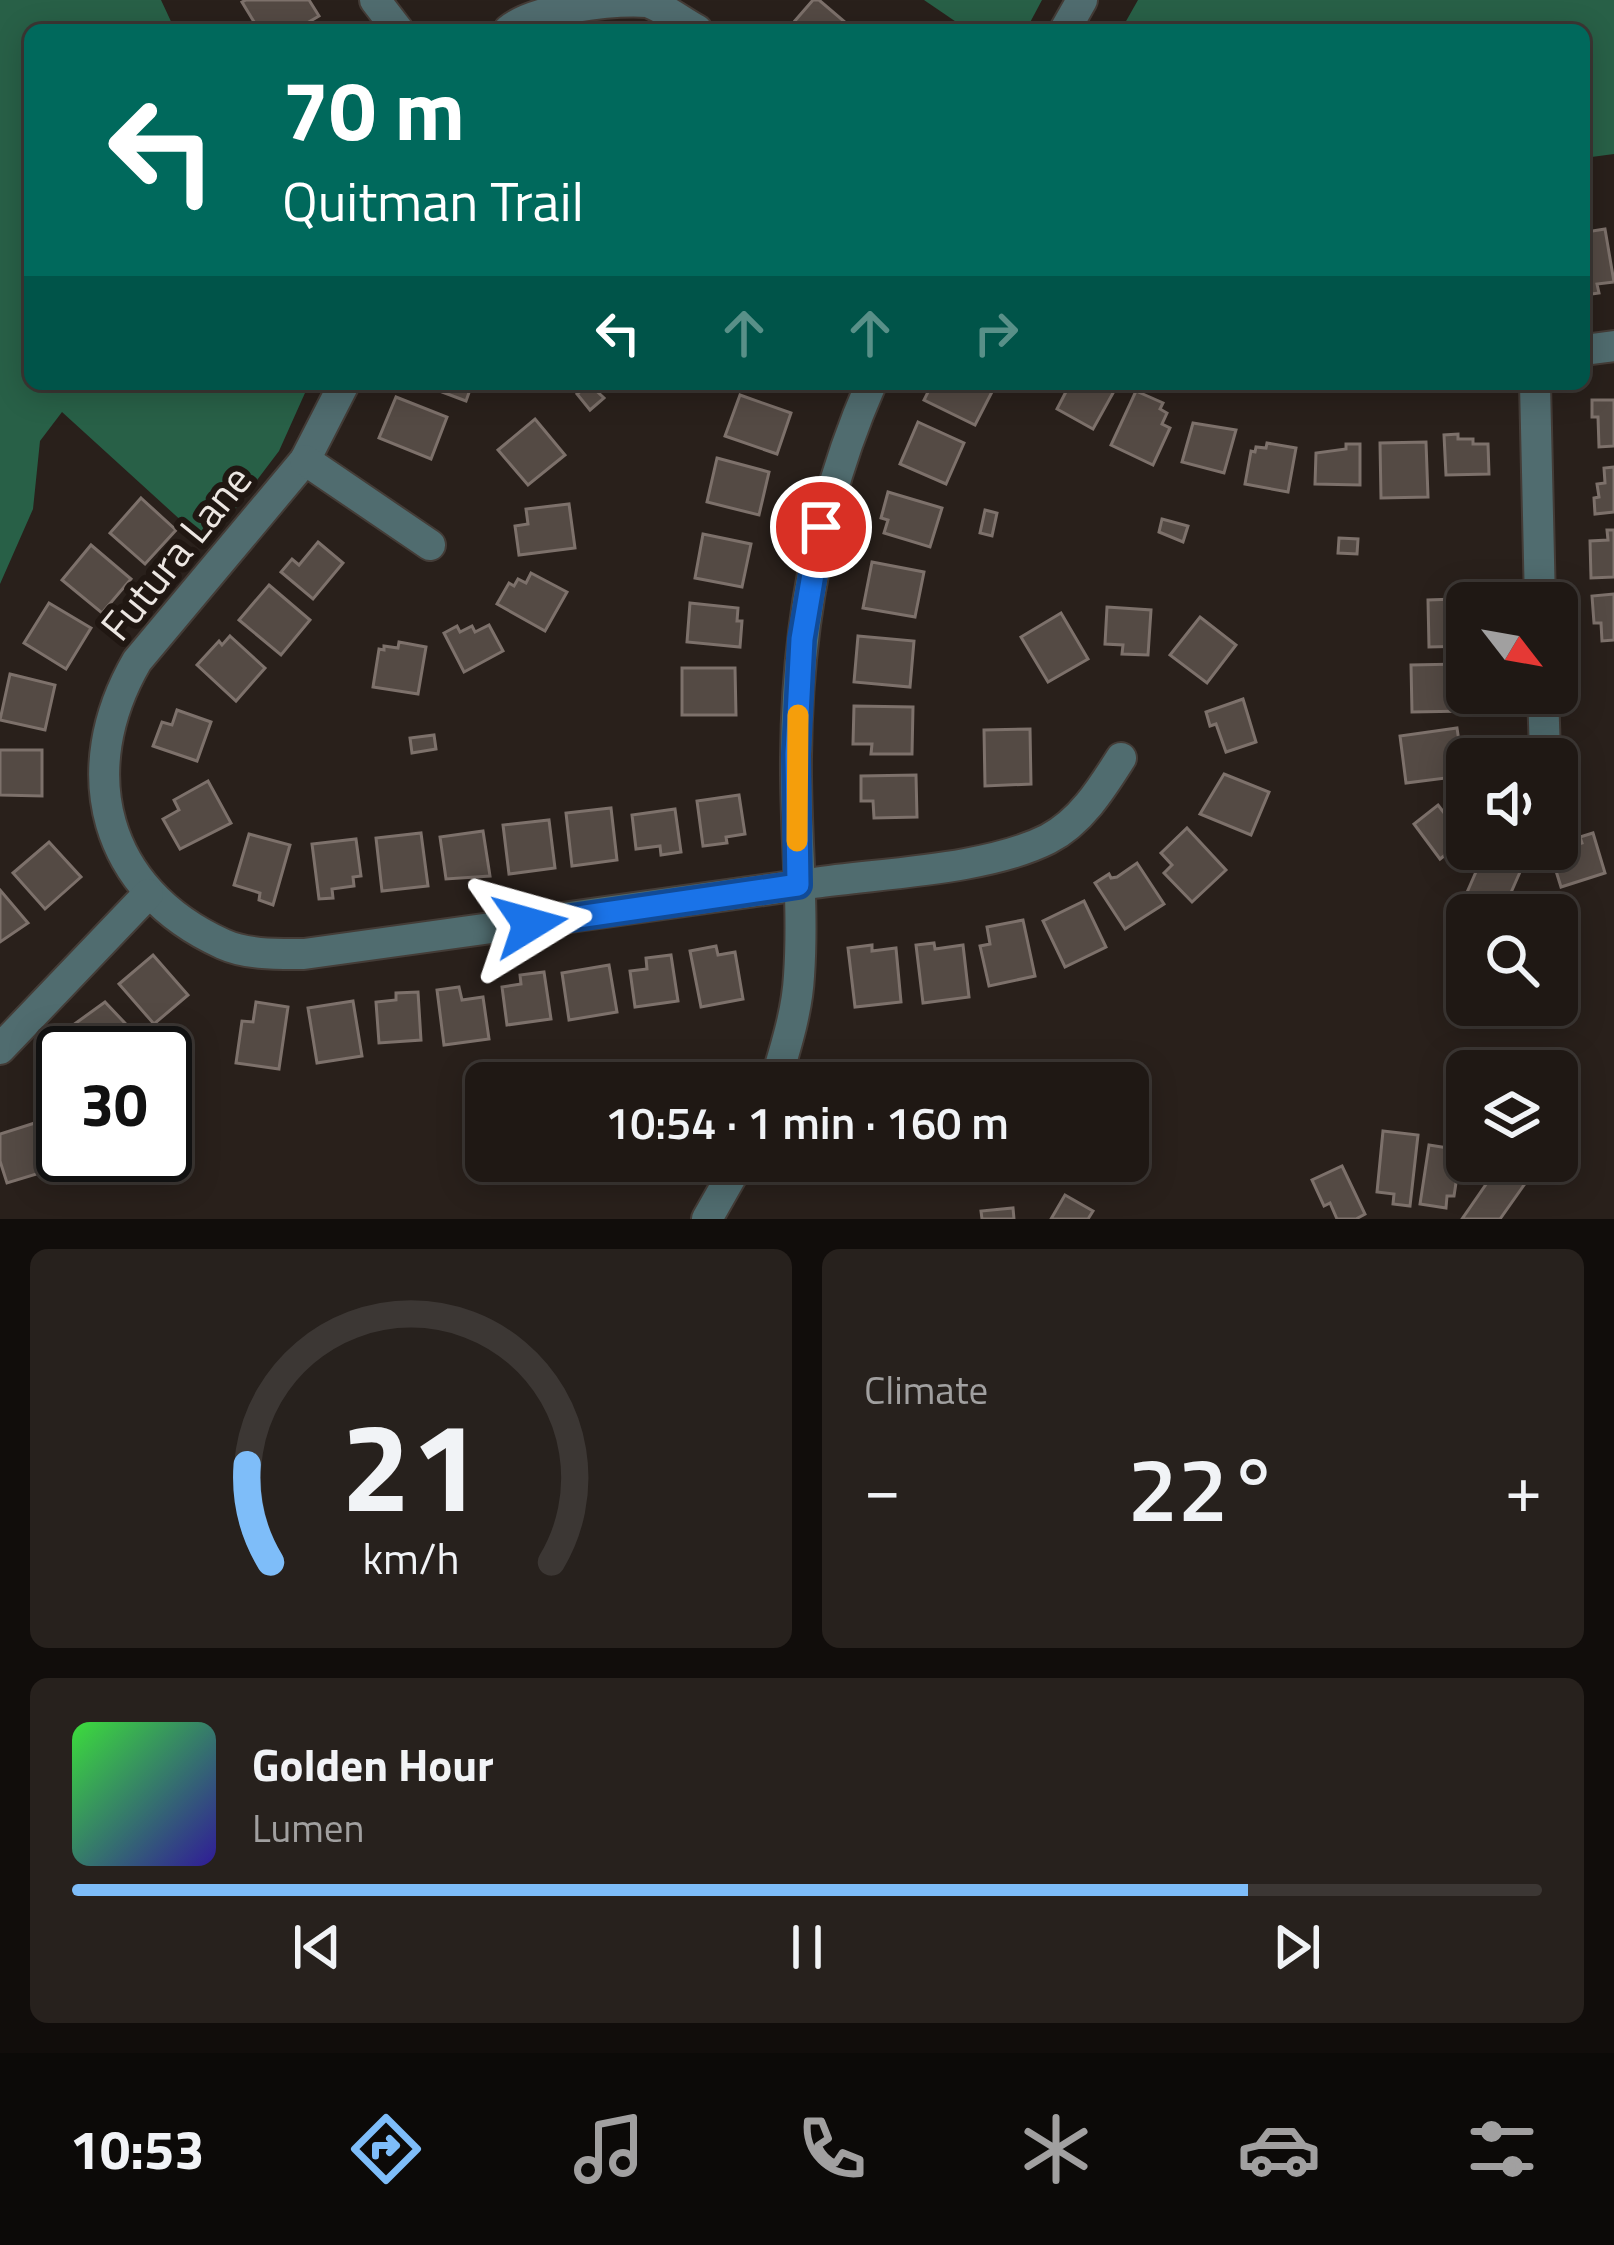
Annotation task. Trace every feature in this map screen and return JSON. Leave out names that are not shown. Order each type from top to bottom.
[{"type":"street","points":[[375,0],[393,24]]},
{"type":"street","points":[[515,24],[525,16],[582,3],[646,2],[686,24]]},
{"type":"street","name":"Futura Lane","points":[[341,390],[305,460],[137,661],[118,693],[105,734],[103,779],[125,863],[148,894],[225,945],[266,954],[304,954],[1003,856],[1049,838],[1076,819],[1120,758]]},
{"type":"street","points":[[780,1062],[800,977],[796,754],[802,639],[821,527],[848,436],[868,390]]},
{"type":"street","points":[[1535,390],[1540,582]]},
{"type":"street","points":[[305,460],[430,545]]},
{"type":"street","points":[[0,1049],[148,894]]},
{"type":"street","points":[[707,1219],[728,1182]]},
{"type":"green space","points":[[0,0],[161,0],[172,24],[24,24],[24,390],[306,390],[279,451],[208,545],[62,412],[40,441],[33,509],[0,584]]},
{"type":"green space","points":[[924,0],[1042,0],[1029,24],[959,24]]},
{"type":"green space","points":[[1138,0],[1614,0],[1614,154],[1590,157],[1590,24],[1124,24]]},
{"type":"building","points":[[309,0],[319,16],[305,24],[255,24],[242,2]]},
{"type":"building","points":[[813,0],[819,0],[847,24],[792,24]]},
{"type":"building","points":[[1605,229],[1614,282],[1597,284],[1599,293],[1590,294],[1590,231]]},
{"type":"building","points":[[437,390],[470,390],[466,401]]},
{"type":"building","points":[[595,390],[604,398],[590,410],[577,394]]},
{"type":"building","points":[[929,390],[993,390],[975,425],[924,400]]},
{"type":"building","points":[[1067,390],[1115,390],[1093,429],[1057,409]]},
{"type":"building","points":[[1136,391],[1163,403],[1160,409],[1167,413],[1162,424],[1170,428],[1153,465],[1111,445]]},
{"type":"building","points":[[740,395],[791,413],[777,454],[725,436]]},
{"type":"building","points":[[396,397],[447,417],[431,459],[379,438]]},
{"type":"building","points":[[1592,400],[1614,400],[1614,446],[1599,447]]},
{"type":"building","points":[[535,419],[565,455],[528,485],[498,450]]},
{"type":"building","points":[[918,422],[964,443],[946,484],[900,464]]},
{"type":"building","points":[[1193,423],[1236,430],[1224,473],[1182,462]]},
{"type":"building","points":[[1458,434],[1458,439],[1473,439],[1473,444],[1488,444],[1489,474],[1446,475],[1444,435]]},
{"type":"building","points":[[1426,442],[1428,497],[1381,498],[1380,443]]},
{"type":"building","points":[[1267,443],[1296,448],[1288,492],[1245,484],[1251,451],[1266,448]]},
{"type":"building","points":[[1346,444],[1360,444],[1360,485],[1315,484],[1316,453],[1346,449]]},
{"type":"building","points":[[717,458],[769,472],[759,515],[707,502]]},
{"type":"building","points":[[1614,467],[1614,512],[1595,514],[1597,484],[1605,483],[1604,468]]},
{"type":"building","points":[[888,492],[942,508],[930,547],[884,533],[888,520],[881,518]]},
{"type":"building","points":[[141,498],[176,530],[145,564],[110,533]]},
{"type":"building","points":[[569,504],[575,548],[519,555],[515,526],[528,524],[526,509]]},
{"type":"building","points":[[985,510],[997,513],[992,536],[980,533]]},
{"type":"building","points":[[1162,519],[1188,526],[1183,542],[1159,532]]},
{"type":"building","points":[[1607,530],[1614,530],[1614,577],[1591,578],[1590,541],[1608,540]]},
{"type":"building","points":[[703,534],[751,544],[742,587],[695,578]]},
{"type":"building","points":[[1339,538],[1358,539],[1357,554],[1338,553]]},
{"type":"building","points":[[318,542],[343,563],[313,599],[281,572],[292,559],[299,565]]},
{"type":"building","points":[[91,545],[131,579],[102,613],[62,580]]},
{"type":"building","points":[[872,562],[924,572],[915,617],[863,608]]},
{"type":"building","points":[[531,573],[567,592],[545,631],[497,604],[509,583],[514,586],[518,579],[526,583]]},
{"type":"building","points":[[269,585],[310,620],[281,655],[239,620]]},
{"type":"building","points":[[1614,594],[1614,640],[1602,641],[1601,623],[1594,623],[1592,596]]},
{"type":"building","points":[[1446,599],[1446,647],[1429,647],[1428,600]]},
{"type":"building","points":[[49,603],[91,628],[66,669],[24,643]]},
{"type":"building","points":[[690,603],[738,608],[740,647],[687,642]]},
{"type":"building","points":[[1107,607],[1151,610],[1148,655],[1122,654],[1123,645],[1105,644]]},
{"type":"building","points":[[1061,613],[1088,659],[1048,682],[1021,637]]},
{"type":"building","points":[[1200,617],[1236,645],[1207,683],[1170,655]]},
{"type":"building","points":[[489,625],[503,651],[464,672],[444,633],[457,626],[460,632],[472,626],[475,632]]},
{"type":"building","points":[[230,636],[265,668],[236,701],[197,665]]},
{"type":"building","points":[[858,636],[914,641],[910,687],[854,682]]},
{"type":"building","points":[[399,642],[426,647],[418,694],[373,687],[379,649],[398,648]]},
{"type":"building","points":[[1446,664],[1446,711],[1412,712],[1411,665]]},
{"type":"building","points":[[682,668],[735,668],[736,715],[682,715]]},
{"type":"building","points":[[10,674],[55,685],[45,730],[0,720]]},
{"type":"building","points":[[1243,699],[1256,742],[1226,752],[1206,712]]},
{"type":"building","points":[[854,706],[913,707],[912,754],[871,754],[872,744],[853,744]]},
{"type":"building","points":[[177,710],[211,722],[197,761],[153,746],[162,722],[172,725]]},
{"type":"building","points":[[1457,728],[1458,738],[1446,738],[1446,778],[1406,783],[1400,736]]},
{"type":"building","points":[[1030,729],[1031,784],[985,786],[984,730]]},
{"type":"building","points":[[434,735],[436,749],[412,753],[410,738]]},
{"type":"building","points":[[0,750],[42,750],[42,796],[0,795]]},
{"type":"building","points":[[1224,774],[1269,792],[1251,835],[1200,814]]},
{"type":"building","points":[[916,775],[917,817],[874,818],[873,801],[861,801],[861,776]]},
{"type":"building","points":[[208,781],[231,823],[180,849],[163,819],[179,810],[174,800]]},
{"type":"building","points":[[739,795],[745,834],[726,837],[727,843],[703,846],[697,801]]},
{"type":"building","points":[[1438,805],[1446,815],[1446,854],[1440,859],[1414,824]]},
{"type":"building","points":[[611,808],[617,860],[572,866],[566,813]]},
{"type":"building","points":[[675,809],[681,852],[661,855],[660,846],[636,849],[632,815]]},
{"type":"building","points":[[549,820],[555,868],[509,874],[503,825]]},
{"type":"building","points":[[1187,828],[1226,870],[1192,902],[1164,873],[1172,865],[1161,853]]},
{"type":"building","points":[[483,831],[490,876],[446,879],[440,837]]},
{"type":"building","points":[[421,833],[428,886],[382,891],[376,838]]},
{"type":"building","points":[[1593,833],[1605,873],[1561,887],[1556,870],[1578,870],[1580,837]]},
{"type":"building","points":[[249,834],[290,845],[273,905],[259,900],[260,893],[234,885]]},
{"type":"building","points":[[356,839],[361,876],[353,877],[354,886],[332,889],[333,898],[319,899],[312,844]]},
{"type":"building","points":[[49,842],[81,877],[45,909],[13,873]]},
{"type":"building","points":[[1137,863],[1164,904],[1125,929],[1095,883],[1109,874],[1117,877]]},
{"type":"building","points":[[1477,870],[1520,872],[1510,894],[1466,894]]},
{"type":"building","points":[[0,890],[28,923],[0,942]]},
{"type":"building","points":[[1084,901],[1106,947],[1065,967],[1043,921]]},
{"type":"building","points":[[1023,920],[1035,976],[989,986],[980,946],[990,944],[987,927]]},
{"type":"building","points":[[934,943],[935,949],[963,945],[969,997],[923,1003],[916,945]]},
{"type":"building","points":[[872,945],[872,951],[896,948],[901,1002],[855,1007],[848,948]]},
{"type":"building","points":[[716,946],[718,955],[735,952],[743,999],[701,1007],[690,951]]},
{"type":"building","points":[[153,955],[188,995],[154,1024],[119,984]]},
{"type":"building","points":[[671,955],[678,1001],[635,1007],[630,971],[647,969],[646,958]]},
{"type":"building","points":[[609,965],[617,1012],[569,1020],[562,973]]},
{"type":"building","points":[[544,972],[551,1019],[507,1025],[502,987],[521,984],[520,975]]},
{"type":"building","points":[[459,987],[462,1000],[483,997],[489,1039],[444,1045],[437,990]]},
{"type":"building","points":[[418,992],[421,1040],[379,1043],[376,1002],[396,1000],[396,993]]},
{"type":"building","points":[[353,1001],[362,1056],[317,1063],[308,1008]]},
{"type":"building","points":[[105,1002],[128,1026],[72,1026]]},
{"type":"building","points":[[256,1002],[288,1007],[279,1069],[236,1063],[242,1021],[253,1022]]},
{"type":"building","points":[[36,1123],[36,1174],[7,1183],[0,1161],[0,1134]]},
{"type":"building","points":[[1383,1131],[1418,1135],[1410,1206],[1393,1204],[1394,1194],[1377,1192]]},
{"type":"building","points":[[1429,1145],[1446,1148],[1446,1182],[1456,1182],[1454,1196],[1447,1196],[1446,1208],[1420,1204]]},
{"type":"building","points":[[1342,1166],[1365,1214],[1356,1219],[1337,1219],[1330,1203],[1324,1206],[1312,1180]]},
{"type":"building","points":[[1488,1182],[1524,1185],[1500,1219],[1462,1219]]},
{"type":"building","points":[[1065,1195],[1093,1211],[1088,1219],[1051,1219]]},
{"type":"building","points":[[1013,1208],[1014,1219],[982,1219],[981,1211]]},
{"type":"slow traffic","points":[[797,841],[798,715]]},
{"type":"route","points":[[530,924],[798,885],[796,754],[802,639],[821,527]]}]
